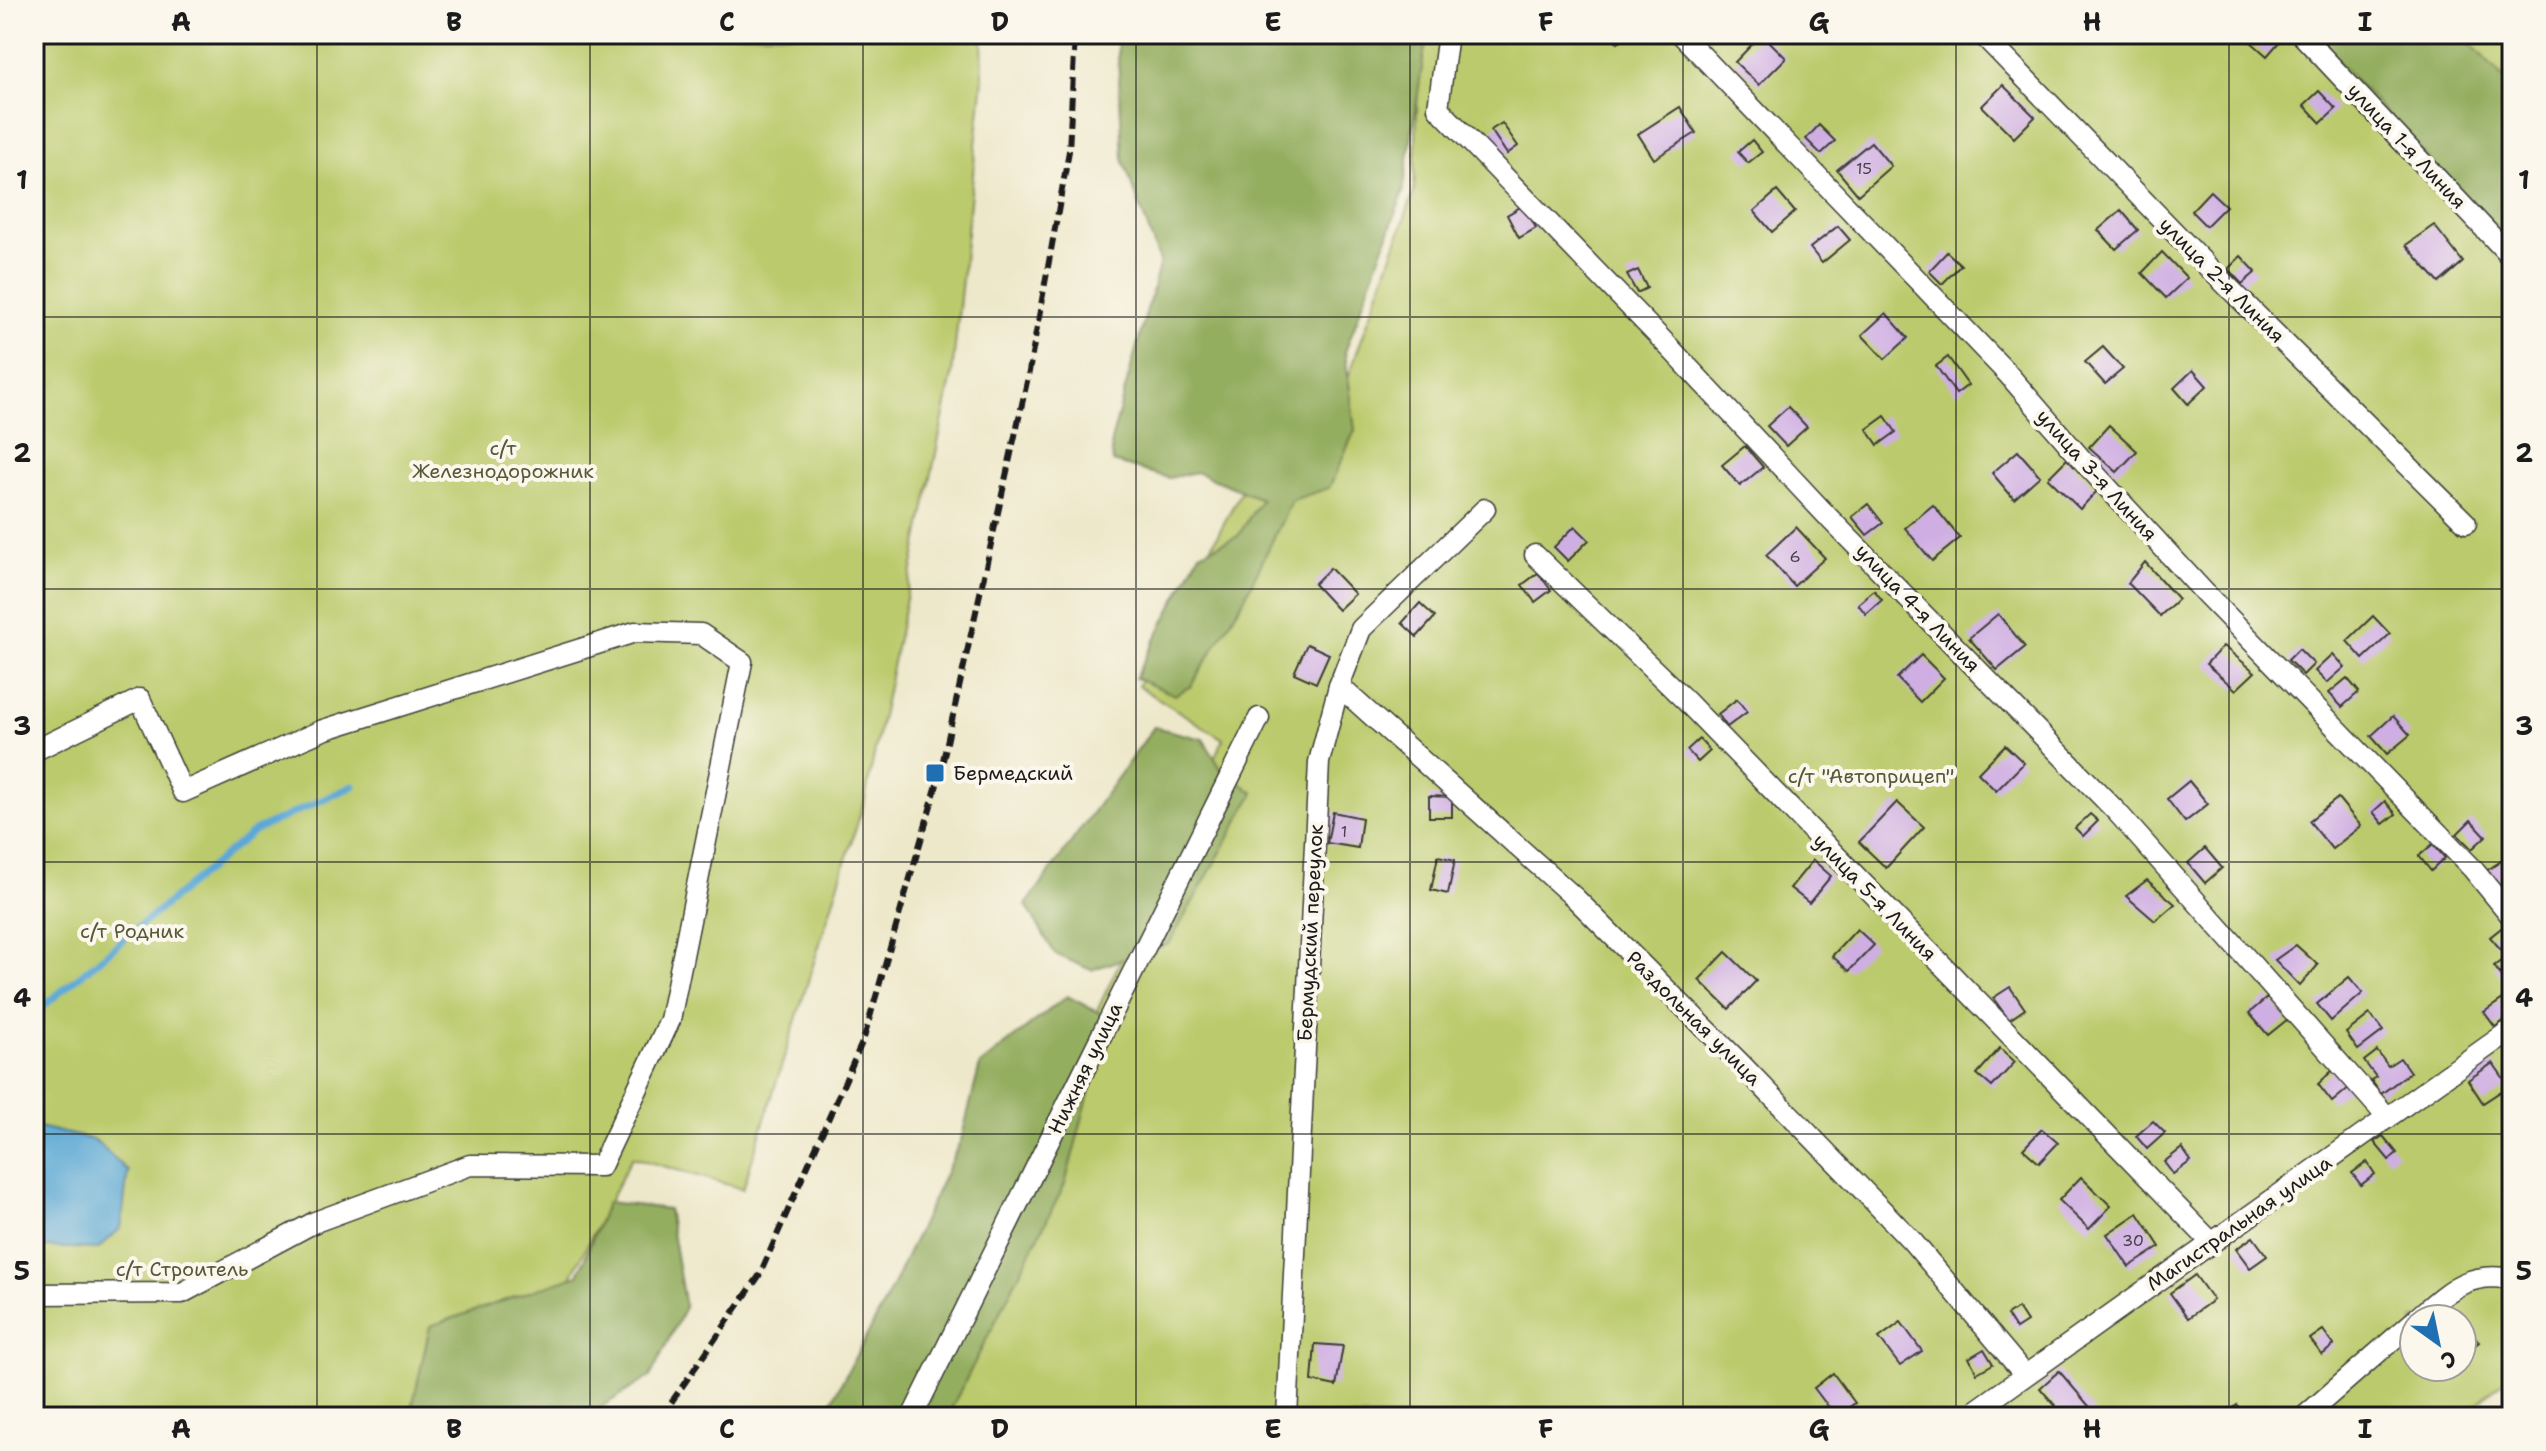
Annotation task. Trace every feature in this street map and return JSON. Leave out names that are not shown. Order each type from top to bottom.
[{"type":"street","name":"улица 4-я Линия","points":[[1448,34],[1438,108],[1830,519],[2117,812],[2388,1118]]},
{"type":"street","name":"улица 3-я Линия","points":[[1681,34],[2007,373],[2195,582],[2472,868],[2512,917]]},
{"type":"street","name":"улица 2-я Линия","points":[[1982,34],[2209,268],[2466,523]]},
{"type":"street","name":"улица 1-я Линия","points":[[2301,34],[2512,258]]},
{"type":"street","name":"Бермудский переулок","points":[[1287,1417],[1319,762],[1339,686],[1361,629],[1485,509]]},
{"type":"street","name":"улица 5-я Линия","points":[[1535,555],[1686,701],[2212,1243]]},
{"type":"street","points":[[34,751],[140,699],[183,792],[323,730],[635,632],[701,634],[742,662],[670,1020],[601,1166],[470,1165],[315,1222],[182,1293],[34,1294]]},
{"type":"street","name":"Раздольная улица","points":[[1339,686],[1575,898],[1741,1064],[1912,1241],[2025,1375]]},
{"type":"street","name":"Нижняя улица","points":[[912,1417],[1259,718]]},
{"type":"street","name":"Магистральная улица","points":[[1967,1417],[2512,1029]]},
{"type":"street","points":[[2437,1303],[2465,1281],[2483,1276],[2512,1279]]},
{"type":"street","points":[[2304,1417],[2398,1335]]},
{"type":"green space","name":"с/т Железнодорожник","points":[[34,34],[982,34],[983,78],[952,375],[865,799],[743,1189],[632,1157],[571,1277],[430,1417],[34,1417]]},
{"type":"green space","points":[[1117,34],[1427,34],[1403,193],[1345,352],[1355,430],[1329,488],[1292,500],[1243,601],[1191,686],[1175,695],[1135,678],[1200,553],[1238,536],[1261,499],[1196,472],[1169,478],[1113,462],[1111,441],[1160,262],[1123,159]]},
{"type":"green space","name":"с/т \"Автоприцеп\"","points":[[1420,34],[2512,34],[2512,1373],[2462,1417],[909,1417],[1223,739],[1138,686],[1242,489],[1327,437],[1414,192]]},
{"type":"green space","points":[[2312,34],[2462,34],[2512,88],[2512,249]]},
{"type":"green space","points":[[1154,727],[1203,739],[1222,770],[1254,793],[1169,944],[1091,970],[1055,954],[1026,905]]},
{"type":"green space","points":[[1067,996],[1109,1018],[1065,1184],[947,1417],[823,1417],[886,1300],[961,1140],[980,1065]]},
{"type":"green space","points":[[607,1202],[668,1209],[685,1307],[650,1377],[603,1406],[593,1417],[410,1417],[430,1326],[578,1275]]},
{"type":"water","points":[[34,1126],[95,1140],[128,1171],[121,1228],[98,1249],[44,1247],[34,1239]]},
{"type":"building","points":[[1610,34],[1628,34],[1618,43]]},
{"type":"building","points":[[1762,34],[1786,58],[1759,85],[1735,62]]},
{"type":"building","points":[[2256,34],[2272,34],[2280,41],[2267,56],[2250,41]]},
{"type":"building","points":[[2003,85],[2035,117],[2014,138],[1982,106]]},
{"type":"building","points":[[2319,91],[2336,109],[2321,123],[2304,105]]},
{"type":"building","points":[[1680,107],[1696,133],[1654,159],[1638,134]]},
{"type":"building","points":[[1502,123],[1518,146],[1507,154],[1491,130]]},
{"type":"building","points":[[1819,125],[1835,141],[1821,154],[1806,139]]},
{"type":"building","points":[[1752,140],[1762,152],[1748,163],[1738,152]]},
{"type":"building","points":[[1871,142],[1891,166],[1858,195],[1837,170]]},
{"type":"building","points":[[1777,191],[1795,212],[1772,232],[1754,211]]},
{"type":"building","points":[[2210,191],[2226,206],[2206,226],[2191,211]]},
{"type":"building","points":[[1524,205],[1536,228],[1519,238],[1507,215]]},
{"type":"building","points":[[2121,210],[2138,230],[2116,249],[2098,230]]},
{"type":"building","points":[[2434,225],[2463,262],[2439,283],[2406,245]]},
{"type":"building","points":[[1838,226],[1850,240],[1822,263],[1810,248]]},
{"type":"building","points":[[1947,252],[1961,265],[1942,284],[1929,271]]},
{"type":"building","points":[[2162,252],[2187,278],[2166,298],[2142,273]]},
{"type":"building","points":[[2241,256],[2256,272],[2242,284],[2228,269]]},
{"type":"building","points":[[1638,270],[1647,288],[1637,293],[1627,275]]},
{"type":"building","points":[[1886,313],[1908,338],[1885,359],[1862,335]]},
{"type":"building","points":[[2103,347],[2123,369],[2105,384],[2085,362]]},
{"type":"building","points":[[1948,357],[1968,385],[1956,394],[1936,366]]},
{"type":"building","points":[[2193,370],[2207,386],[2188,404],[2174,388]]},
{"type":"building","points":[[1788,407],[1807,427],[1786,446],[1767,426]]},
{"type":"building","points":[[1885,416],[1896,432],[1878,445],[1867,429]]},
{"type":"building","points":[[2109,425],[2137,451],[2117,472],[2089,447]]},
{"type":"building","points":[[1745,446],[1763,467],[1740,486],[1722,465]]},
{"type":"building","points":[[2018,451],[2040,476],[2014,499],[1992,473]]},
{"type":"building","points":[[2067,459],[2098,490],[2080,509],[2048,478]]},
{"type":"building","points":[[1868,504],[1883,523],[1867,535],[1852,517]]},
{"type":"building","points":[[1933,505],[1960,538],[1932,561],[1905,528]]},
{"type":"building","points":[[1575,526],[1589,540],[1568,561],[1554,547]]},
{"type":"building","points":[[1796,527],[1825,558],[1794,586],[1766,555]]},
{"type":"building","points":[[2145,562],[2178,599],[2160,616],[2128,583]]},
{"type":"building","points":[[1330,568],[1355,594],[1338,610],[1314,584]]},
{"type":"building","points":[[1538,573],[1551,590],[1535,602],[1522,585]]},
{"type":"building","points":[[1874,590],[1882,600],[1866,614],[1858,604]]},
{"type":"building","points":[[1420,603],[1435,617],[1417,637],[1402,623]]},
{"type":"building","points":[[1998,614],[2025,647],[1997,670],[1969,638]]},
{"type":"building","points":[[2373,616],[2390,634],[2363,659],[2347,641]]},
{"type":"building","points":[[1307,644],[1329,654],[1316,683],[1294,673]]},
{"type":"building","points":[[2223,646],[2255,672],[2236,690],[2206,664]]},
{"type":"building","points":[[2299,649],[2314,664],[2303,675],[2288,660]]},
{"type":"building","points":[[2333,654],[2345,667],[2327,683],[2315,671]]},
{"type":"building","points":[[1921,655],[1944,678],[1920,702],[1897,678]]},
{"type":"building","points":[[2347,678],[2359,692],[2342,707],[2329,693]]},
{"type":"building","points":[[1737,699],[1747,712],[1727,727],[1718,714]]},
{"type":"building","points":[[2393,716],[2410,735],[2387,754],[2371,736]]},
{"type":"building","points":[[1699,739],[1710,751],[1698,762],[1687,750]]},
{"type":"building","points":[[2005,745],[2024,763],[1996,791],[1978,773]]},
{"type":"building","points":[[2189,781],[2208,804],[2185,822],[2167,799]]},
{"type":"building","points":[[1429,796],[1452,797],[1452,817],[1429,817]]},
{"type":"building","points":[[2338,798],[2361,826],[2332,849],[2309,821]]},
{"type":"building","points":[[2385,801],[2396,814],[2383,824],[2373,812]]},
{"type":"building","points":[[1897,802],[1924,827],[1886,868],[1859,842]]},
{"type":"building","points":[[1333,812],[1362,818],[1358,848],[1327,843]]},
{"type":"building","points":[[2090,814],[2098,821],[2083,836],[2075,828]]},
{"type":"building","points":[[2471,820],[2486,836],[2472,849],[2457,834]]},
{"type":"building","points":[[2433,844],[2445,858],[2431,871],[2419,856]]},
{"type":"building","points":[[2205,848],[2222,868],[2205,883],[2188,863]]},
{"type":"building","points":[[1438,856],[1455,860],[1448,894],[1431,890]]},
{"type":"building","points":[[1813,860],[1831,876],[1809,903],[1790,888]]},
{"type":"building","points":[[2503,860],[2507,866],[2512,862],[2512,882],[2500,891],[2486,871]]},
{"type":"building","points":[[2147,880],[2175,904],[2155,921],[2126,896]]},
{"type":"building","points":[[2505,925],[2512,934],[2512,943],[2502,951],[2490,937]]},
{"type":"building","points":[[1857,929],[1874,945],[1849,971],[1832,956]]},
{"type":"building","points":[[2296,945],[2318,965],[2300,986],[2275,960]]},
{"type":"building","points":[[1726,952],[1756,981],[1729,1009],[1699,980]]},
{"type":"building","points":[[2512,953],[2512,982],[2508,985],[2494,966]]},
{"type":"building","points":[[2349,977],[2363,993],[2331,1021],[2317,1004]]},
{"type":"building","points":[[2010,987],[2025,1009],[2009,1020],[1993,998]]},
{"type":"building","points":[[2268,997],[2288,1019],[2268,1035],[2249,1013]]},
{"type":"building","points":[[2503,999],[2512,1015],[2495,1027],[2484,1012]]},
{"type":"building","points":[[2370,1014],[2383,1031],[2358,1050],[2346,1033]]},
{"type":"building","points":[[2000,1048],[2015,1062],[1992,1087],[1977,1074]]},
{"type":"building","points":[[2377,1051],[2388,1066],[2400,1058],[2410,1072],[2381,1094],[2371,1080],[2376,1077],[2364,1061]]},
{"type":"building","points":[[2493,1063],[2509,1086],[2483,1103],[2468,1080]]},
{"type":"building","points":[[2334,1069],[2350,1087],[2332,1102],[2318,1084]]},
{"type":"building","points":[[2153,1121],[2165,1133],[2147,1149],[2136,1136]]},
{"type":"building","points":[[2042,1129],[2058,1143],[2039,1163],[2023,1149]]},
{"type":"building","points":[[2383,1136],[2397,1153],[2389,1160],[2374,1142]]},
{"type":"building","points":[[2182,1148],[2191,1161],[2173,1174],[2164,1162]]},
{"type":"building","points":[[2367,1162],[2375,1174],[2361,1185],[2352,1173]]},
{"type":"building","points":[[2081,1177],[2111,1206],[2089,1229],[2059,1200]]},
{"type":"building","points":[[2138,1213],[2160,1247],[2129,1267],[2107,1234]]},
{"type":"building","points":[[2253,1237],[2267,1256],[2250,1268],[2236,1249]]},
{"type":"building","points":[[2195,1275],[2213,1300],[2188,1318],[2170,1293]]},
{"type":"building","points":[[2018,1308],[2027,1322],[2016,1329],[2007,1315]]},
{"type":"building","points":[[1901,1322],[1922,1351],[1900,1366],[1879,1338]]},
{"type":"building","points":[[2323,1330],[2334,1345],[2322,1355],[2310,1339]]},
{"type":"building","points":[[1315,1344],[1343,1346],[1336,1386],[1312,1381]]},
{"type":"building","points":[[1984,1349],[1993,1364],[1977,1373],[1969,1358]]},
{"type":"building","points":[[2059,1371],[2094,1412],[2088,1417],[2065,1417],[2040,1388]]},
{"type":"building","points":[[1833,1373],[1855,1403],[1836,1417],[1814,1388]]},
{"type":"building","points":[[2237,1405],[2246,1417],[2223,1417]]},
{"type":"waterway","points":[[34,1014],[254,831],[353,786]]},
{"type":"railway","points":[[661,1417],[759,1276],[864,1038],[940,774],[1028,377],[1069,151],[1075,34]]},
{"type":"place","name":"Бермедский","points":[[935,773]]},
{"type":"park label","name":"с/т Родник","points":[[132,931]]},
{"type":"park label","name":"с/т Строитель","points":[[182,1269]]}]
